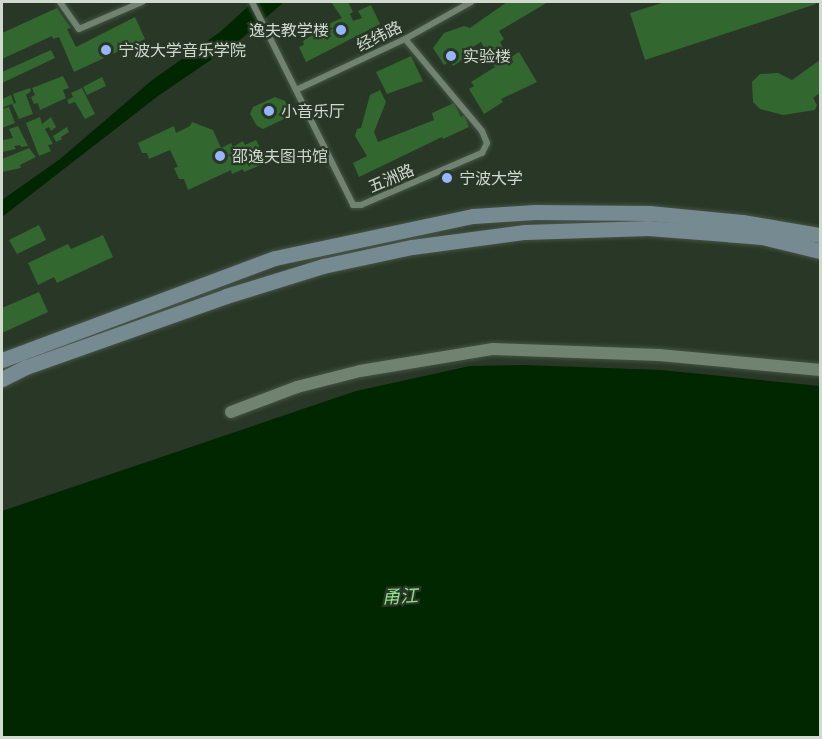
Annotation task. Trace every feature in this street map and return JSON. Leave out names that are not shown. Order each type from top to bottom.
[{"type":"street","points":[[2,360],[275,258],[473,216],[535,212],[649,213],[742,222],[820,235]]},
{"type":"street","points":[[2,379],[26,367],[226,296],[323,266],[412,248],[525,232],[648,228],[762,237],[820,251]]},
{"type":"street","points":[[231,412],[297,387],[360,371],[494,349],[659,355],[820,370]]},
{"type":"lane","points":[[60,2],[79,29],[141,2]]},
{"type":"lane","name":"五洲路","points":[[252,2],[353,206],[361,205],[482,153],[487,143],[482,131],[405,39]]},
{"type":"lane","name":"经纬路","points":[[296,90],[405,39],[471,2]]},
{"type":"water","points":[[253,2],[284,2],[240,40],[158,96],[2,217],[2,200],[60,159],[151,81],[220,32]]},
{"type":"water","name":"甬江","points":[[524,365],[661,370],[820,386],[820,737],[2,737],[2,511],[356,391],[470,366]]},
{"type":"building","name":"逸夫教学楼","points":[[331,2],[348,2],[353,12],[350,14],[353,21],[362,18],[358,11],[371,5],[380,24],[306,62],[299,47],[304,45],[303,41],[314,34],[318,24],[324,22],[326,25],[342,18]]},
{"type":"building","name":"实验楼","points":[[507,2],[548,2],[499,31],[504,39],[500,42],[509,58],[519,52],[537,82],[501,99],[503,102],[484,114],[469,89],[474,86],[471,82],[495,67],[481,42],[461,54],[464,59],[453,66],[450,61],[444,65],[433,48],[444,33],[464,26],[470,28]]},
{"type":"building","points":[[665,2],[815,2],[816,4],[645,60],[630,13]]},
{"type":"building","points":[[57,8],[71,28],[67,29],[76,47],[135,17],[145,39],[74,72],[59,37],[53,39],[52,36],[2,59],[2,33]]},
{"type":"building","points":[[51,50],[55,58],[2,83],[2,72]]},
{"type":"building","points":[[411,56],[423,81],[387,94],[376,72]]},
{"type":"building","points":[[820,60],[820,93],[813,98],[817,105],[815,110],[783,115],[760,109],[753,102],[752,82],[760,74],[778,73],[792,80]]},
{"type":"building","points":[[63,76],[69,88],[63,90],[66,98],[40,110],[38,103],[34,104],[31,97],[35,95],[32,88]]},
{"type":"building","points":[[102,77],[106,86],[87,95],[83,87]]},
{"type":"building","points":[[30,88],[31,91],[26,95],[33,114],[19,119],[12,104],[16,103],[13,94]]},
{"type":"building","points":[[82,88],[95,114],[85,119],[75,102],[69,104],[67,100],[73,97],[71,93]]},
{"type":"building","points":[[380,90],[386,102],[374,132],[378,142],[434,120],[432,113],[454,103],[461,117],[464,115],[469,127],[443,139],[442,137],[359,177],[353,163],[367,156],[355,136],[357,129],[361,128],[370,95]]},
{"type":"building","points":[[11,95],[14,103],[2,108],[2,99]]},
{"type":"building","name":"小音乐厅","points":[[275,97],[285,101],[288,108],[284,119],[263,129],[257,126],[250,114],[253,107]]},
{"type":"building","points":[[9,107],[15,123],[2,128],[2,109]]},
{"type":"building","points":[[40,117],[42,124],[51,117],[56,127],[51,131],[49,127],[45,129],[53,144],[48,145],[51,151],[39,156],[26,123]]},
{"type":"building","name":"邵逸夫图书馆","points":[[192,122],[213,130],[221,148],[231,143],[233,147],[243,141],[245,145],[256,140],[261,150],[266,151],[270,161],[244,172],[243,169],[232,174],[231,170],[188,190],[184,179],[179,179],[174,168],[178,167],[170,150],[149,159],[147,153],[142,153],[138,143],[174,126],[176,133],[190,126]]},
{"type":"building","points":[[18,126],[28,146],[14,146],[16,149],[2,152],[3,140],[13,138],[9,129]]},
{"type":"building","points":[[67,127],[69,132],[56,142],[53,136]]},
{"type":"building","points":[[29,148],[36,157],[20,165],[21,168],[2,172],[2,159]]},
{"type":"building","points":[[39,225],[46,240],[17,254],[9,240]]},
{"type":"building","points":[[103,235],[113,257],[57,283],[54,277],[38,285],[28,263],[68,244],[71,249]]},
{"type":"building","points":[[39,292],[48,312],[2,333],[2,308]]},
{"type":"place","name":"逸夫教学楼","points":[[341,30]]},
{"type":"place","name":"宁波大学音乐学院","points":[[106,50]]},
{"type":"place","name":"实验楼","points":[[451,56]]},
{"type":"place","name":"小音乐厅","points":[[269,111]]},
{"type":"place","name":"邵逸夫图书馆","points":[[220,156]]},
{"type":"place","name":"宁波大学","points":[[447,178]]}]
